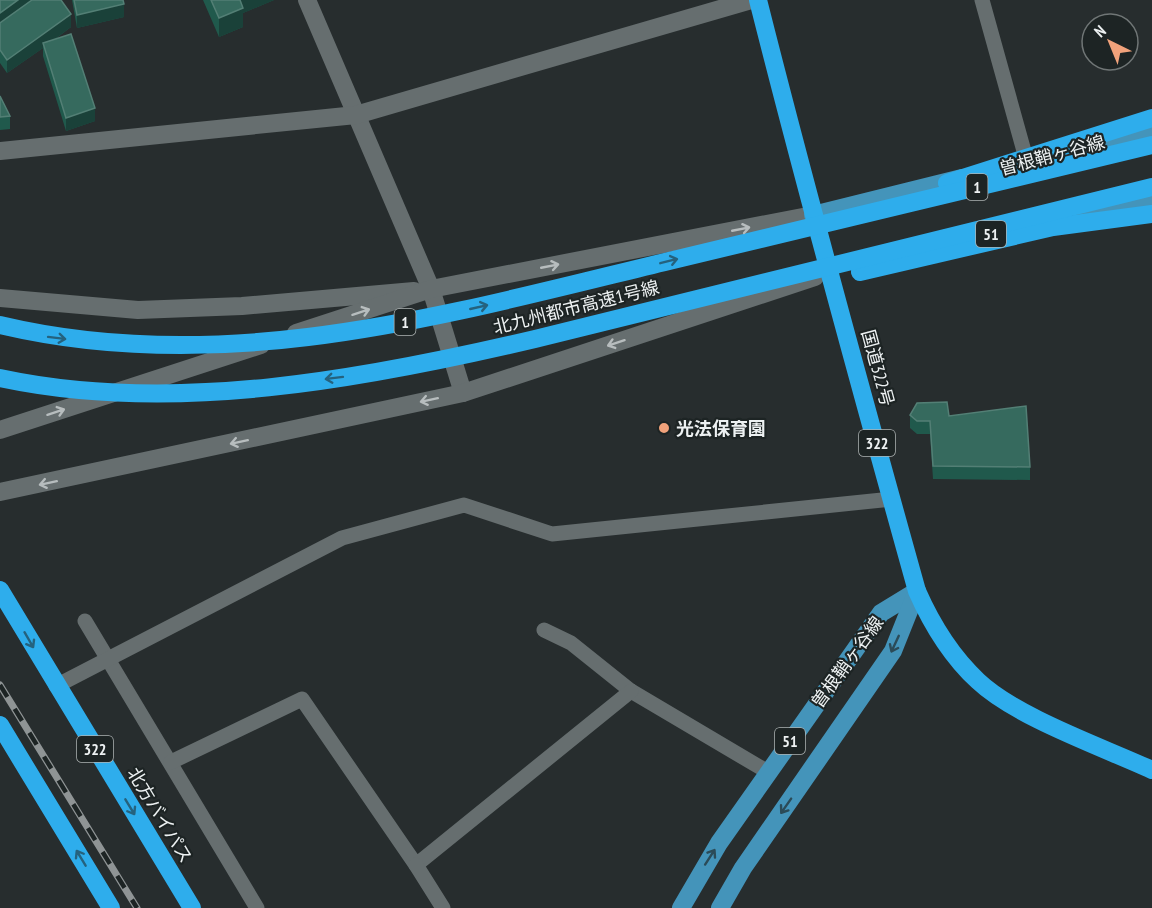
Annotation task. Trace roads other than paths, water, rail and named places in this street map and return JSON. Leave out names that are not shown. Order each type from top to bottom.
[{"type":"highway","name":"国道322号","points":[[758,0],[807,222],[831,272],[917,591],[931,621],[951,652],[979,682],[1016,708],[1152,770]]},
{"type":"highway","points":[[807,222],[1152,118]]},
{"type":"highway","name":"北九州都市高速1号線","points":[[0,325],[50,337],[128,345],[237,345],[348,334],[473,308],[807,222],[1152,145]]},
{"type":"highway","name":"北九州都市高速1号線","points":[[0,378],[46,388],[130,394],[237,389],[355,375],[470,354],[535,339],[1152,187]]},
{"type":"highway","points":[[535,339],[625,326],[1053,227],[1152,214]]},
{"type":"highway","name":"北方バイパス","points":[[0,590],[192,908]]},
{"type":"highway","points":[[0,725],[111,908]]},
{"type":"main road","name":"曽根鞘ヶ谷線","points":[[807,222],[1152,129]]},
{"type":"main road","name":"51","points":[[831,272],[1152,197]]},
{"type":"main road","name":"曽根鞘ヶ谷線","points":[[681,908],[699,873],[881,613],[917,591]]},
{"type":"main road","name":"曽根鞘ヶ谷線","points":[[720,908],[743,868],[893,651],[917,591]]},
{"type":"street","points":[[307,0],[431,289],[463,393]]},
{"type":"street","points":[[0,151],[356,115],[752,0]]},
{"type":"street","points":[[0,298],[138,310],[242,306],[431,289],[807,222]]},
{"type":"street","points":[[0,492],[463,393],[831,272]]},
{"type":"street","points":[[0,430],[431,289]]},
{"type":"lane","points":[[982,0],[1027,162]]},
{"type":"lane","points":[[56,686],[342,538],[464,505],[552,534],[892,498]]},
{"type":"lane","points":[[85,621],[257,908]]},
{"type":"lane","points":[[544,630],[572,643],[631,691],[768,772]]},
{"type":"lane","points":[[416,865],[631,691]]},
{"type":"lane","points":[[171,762],[302,699],[443,908]]},
{"type":"railway","points":[[0,685],[137,908]]},
{"type":"place","name":"光法保育園","points":[[664,428]]}]
